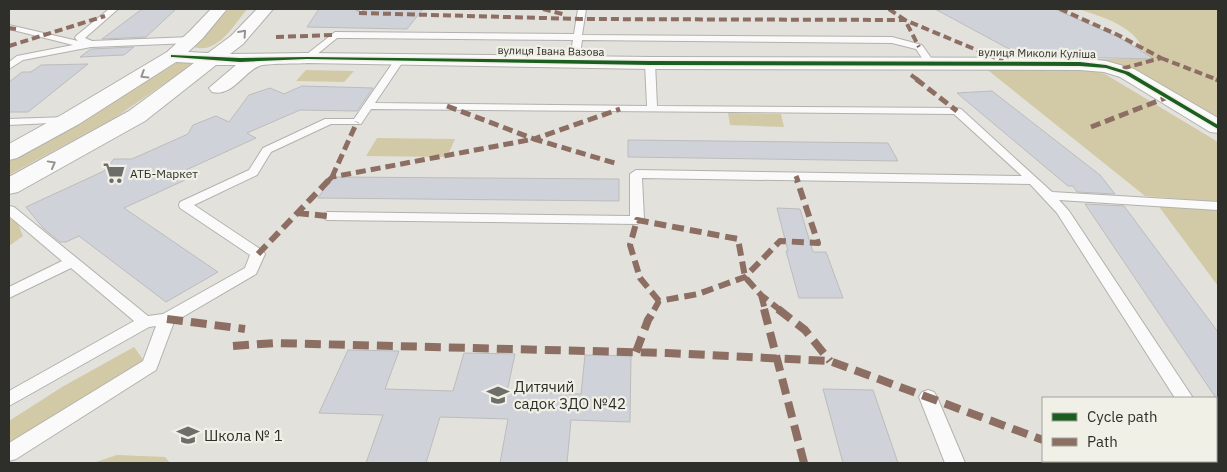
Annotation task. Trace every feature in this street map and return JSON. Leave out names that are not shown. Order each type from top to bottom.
[{"type":"street","points":[[9,153],[71,119],[173,56],[219,9]]},
{"type":"street","points":[[9,187],[137,116],[237,40],[264,9]]},
{"type":"street","name":"вулиця Івана Вазова","points":[[173,56],[209,60],[254,61],[308,58],[650,63],[929,62]]},
{"type":"street","points":[[218,88],[254,61]]},
{"type":"street","name":"вулиця Миколи Куліша","points":[[929,62],[1080,64],[1106,67],[1126,73],[1218,127]]},
{"type":"lane","points":[[91,44],[79,38],[114,9]]},
{"type":"lane","points":[[574,62],[582,9]]},
{"type":"lane","points":[[9,27],[79,44]]},
{"type":"lane","points":[[308,58],[335,35],[892,40],[919,47],[929,62]]},
{"type":"lane","points":[[9,52],[58,45],[190,40]]},
{"type":"lane","points":[[9,66],[20,58],[91,44]]},
{"type":"lane","points":[[9,399],[145,322],[167,319],[251,271],[258,254],[185,205],[253,172],[267,150],[329,121],[358,122],[399,60]]},
{"type":"lane","points":[[650,63],[652,109]]},
{"type":"lane","points":[[368,106],[957,111],[1033,180],[1062,210],[1183,397]]},
{"type":"lane","points":[[9,122],[71,119]]},
{"type":"lane","points":[[327,216],[637,220],[636,174],[1033,180]]},
{"type":"lane","points":[[1049,196],[1218,206]]},
{"type":"lane","points":[[9,210],[145,322]]},
{"type":"lane","points":[[9,293],[72,262]]},
{"type":"lane","points":[[9,452],[150,365],[167,319]]},
{"type":"lane","points":[[928,398],[955,463]]},
{"type":"shaded area","points":[[229,9],[247,9],[225,37],[210,47],[194,47]]},
{"type":"shaded area","points":[[1079,9],[1218,9],[1218,120],[1127,67],[1078,59],[1135,59],[1144,53],[1140,43],[1126,29],[1108,19]]},
{"type":"shaded area","points":[[178,62],[191,63],[190,66],[116,117],[9,175],[9,161]]},
{"type":"shaded area","points":[[984,67],[1091,70],[1105,74],[1218,142],[1218,202],[1145,196]]},
{"type":"shaded area","points":[[306,70],[354,71],[344,82],[296,81]]},
{"type":"shaded area","points":[[728,113],[781,114],[784,127],[730,125]]},
{"type":"shaded area","points":[[377,138],[455,139],[447,157],[366,156]]},
{"type":"shaded area","points":[[1157,204],[1218,209],[1218,286]]},
{"type":"shaded area","points":[[9,218],[18,224],[23,236],[9,246]]},
{"type":"shaded area","points":[[134,347],[145,362],[9,446],[9,421],[62,387]]},
{"type":"shaded area","points":[[117,455],[165,457],[170,463],[93,463]]},
{"type":"building","points":[[142,9],[176,9],[146,37],[102,39]]},
{"type":"building","points":[[319,9],[354,9],[360,13],[367,9],[423,9],[407,29],[307,27]]},
{"type":"building","points":[[935,9],[1055,9],[1120,38],[1154,59],[1022,56]]},
{"type":"building","points":[[134,47],[124,55],[80,57],[91,49]]},
{"type":"building","points":[[88,64],[28,112],[9,112],[9,82],[22,72],[31,72],[41,65]]},
{"type":"building","points":[[302,86],[373,88],[357,111],[300,110],[247,133],[256,138],[186,170],[196,175],[124,208],[218,272],[166,302],[79,236],[66,242],[60,242],[43,228],[26,207],[104,171],[114,159],[132,159],[188,134],[193,125],[216,116],[229,122],[249,95],[270,88],[284,94]]},
{"type":"building","points":[[992,91],[1100,175],[1115,194],[1077,192],[1073,186],[1068,186],[957,93]]},
{"type":"building","points":[[628,140],[888,143],[898,161],[628,157]]},
{"type":"building","points":[[332,177],[619,179],[619,201],[318,198]]},
{"type":"building","points":[[1085,204],[1124,206],[1218,332],[1218,401]]},
{"type":"building","points":[[777,208],[800,209],[813,252],[826,252],[843,298],[799,298]]},
{"type":"building","points":[[348,350],[399,351],[385,389],[453,391],[464,353],[515,354],[507,392],[581,394],[585,355],[631,356],[630,422],[571,420],[567,463],[500,463],[508,419],[440,417],[426,463],[366,463],[383,415],[319,413]]},
{"type":"building","points":[[823,389],[873,390],[898,463],[843,463]]},
{"type":"marked path","points":[[543,9],[566,15]]},
{"type":"marked path","points":[[889,9],[905,20],[919,47]]},
{"type":"marked path","points":[[1060,9],[1118,35],[1161,58],[1121,69]]},
{"type":"marked path","points":[[359,13],[580,19],[905,20],[1003,61]]},
{"type":"marked path","points":[[9,46],[105,16]]},
{"type":"marked path","points":[[9,28],[16,29]]},
{"type":"marked path","points":[[276,37],[335,35]]},
{"type":"marked path","points":[[1161,58],[1218,80]]},
{"type":"marked path","points":[[911,75],[957,111]]},
{"type":"marked path","points":[[1091,127],[1168,97]]},
{"type":"marked path","points":[[447,106],[534,139],[620,109]]},
{"type":"marked path","points":[[332,177],[357,122]]},
{"type":"marked path","points":[[258,254],[332,177],[534,139],[618,164]]},
{"type":"marked path","points":[[636,352],[648,320],[659,301],[698,294],[745,277],[780,241],[818,243],[796,176]]},
{"type":"marked path","points":[[297,213],[327,216]]},
{"type":"marked path","points":[[659,301],[640,278],[630,245],[637,220],[738,239],[745,277],[761,295],[805,330],[830,361]]},
{"type":"marked path","points":[[761,295],[804,463]]},
{"type":"marked path","points":[[167,319],[245,329]]},
{"type":"marked path","points":[[233,346],[275,343],[667,353],[830,361],[1042,440]]},
{"type":"cycle path","points":[[173,56],[240,60],[307,58],[650,63],[1080,64],[1106,67],[1127,73],[1218,127]]},
{"type":"place","name":"АТБ-Маркет","points":[[114,173]]},
{"type":"place","name":"Дитячий садок ЗДО №42","points":[[498,395]]},
{"type":"place","name":"Школа № 1","points":[[188,435]]}]
